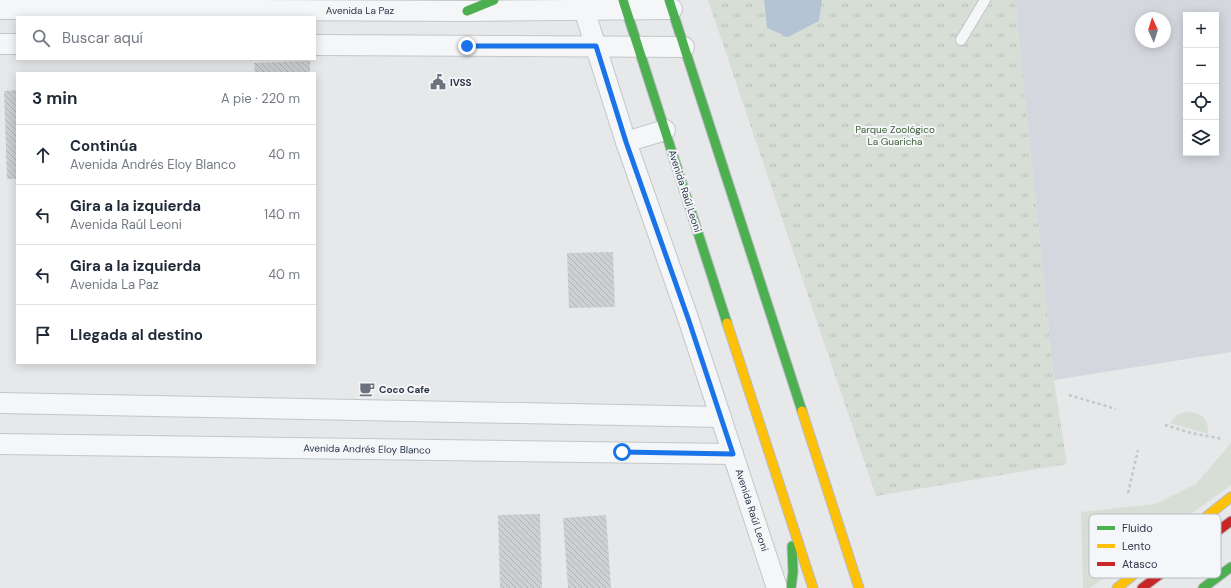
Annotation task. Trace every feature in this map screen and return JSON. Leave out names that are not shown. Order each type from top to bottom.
[{"type":"highway","points":[[466,11],[494,0]]},
{"type":"highway","points":[[671,4],[859,588]]},
{"type":"highway","name":"Avenida Raúl Leoni","points":[[625,5],[813,588]]},
{"type":"highway","points":[[1210,514],[1231,497]]},
{"type":"highway","points":[[790,517],[793,572],[791,588]]},
{"type":"highway","points":[[1221,529],[1231,521]]},
{"type":"highway","points":[[1221,574],[1231,567]]},
{"type":"highway","points":[[856,578],[865,588]]},
{"type":"highway","points":[[1117,588],[1130,578]]},
{"type":"highway","points":[[1142,588],[1155,578]]},
{"type":"highway","points":[[1203,588],[1216,578]]},
{"type":"street","name":"Avenida La Paz","points":[[0,9],[466,11],[582,5],[671,4]]},
{"type":"street","name":"Avenida Raúl Leoni","points":[[582,5],[626,142],[689,321],[777,588]]},
{"type":"street","points":[[0,44],[16,44]]},
{"type":"street","points":[[316,45],[684,47]]},
{"type":"street","points":[[626,142],[665,130]]},
{"type":"street","points":[[0,403],[721,417]]},
{"type":"street","name":"Avenida Andrés Eloy Blanco","points":[[0,444],[733,454]]},
{"type":"lane","points":[[961,40],[985,0]]},
{"type":"path","points":[[1069,395],[1116,409]]},
{"type":"path","points":[[1165,425],[1191,433],[1223,440]]},
{"type":"path","points":[[1128,493],[1138,450]]},
{"type":"shaded area","points":[[1015,0],[1231,0],[1231,352],[1054,380]]},
{"type":"green space","name":"Parque Zoológico La Guaricha","points":[[708,0],[1015,0],[1054,380],[1067,464],[876,496]]},
{"type":"green space","points":[[1185,412],[1196,413],[1203,417],[1207,423],[1208,434],[1170,423],[1177,415]]},
{"type":"green space","points":[[1231,443],[1231,485],[1191,514],[1089,514],[1089,578],[1104,578],[1090,588],[1083,588],[1081,512],[1155,504],[1196,484]]},
{"type":"water","points":[[764,0],[822,0],[819,21],[788,37],[767,28]]},
{"type":"building","points":[[310,61],[310,72],[255,72],[254,63]]},
{"type":"building","points":[[16,90],[16,179],[7,179],[4,91]]},
{"type":"building","points":[[613,252],[615,307],[569,308],[567,253]]},
{"type":"building","points":[[540,514],[542,588],[500,588],[498,515]]},
{"type":"building","points":[[606,515],[611,588],[568,588],[563,518]]},
{"type":"traffic: fast","points":[[467,11],[494,0]]},
{"type":"traffic: fast","points":[[623,0],[727,323]]},
{"type":"traffic: fast","points":[[669,0],[802,411]]},
{"type":"traffic: fast","points":[[791,588],[793,572],[792,546]]},
{"type":"traffic: fast","points":[[1221,574],[1231,567]]},
{"type":"traffic: fast","points":[[1203,588],[1216,578]]},
{"type":"traffic: slow","points":[[727,323],[813,588]]},
{"type":"traffic: slow","points":[[802,411],[859,588]]},
{"type":"traffic: slow","points":[[1210,514],[1231,497]]},
{"type":"traffic: slow","points":[[1117,588],[1130,578]]},
{"type":"traffic: jam","points":[[1221,529],[1231,521]]},
{"type":"traffic: jam","points":[[1142,588],[1155,578]]},
{"type":"place","name":"IVSS","points":[[438,82]]},
{"type":"place","name":"Coco Cafe","points":[[367,389]]},
{"type":"route","points":[[467,46],[596,46],[626,142],[689,321],[733,454],[622,452]]}]
